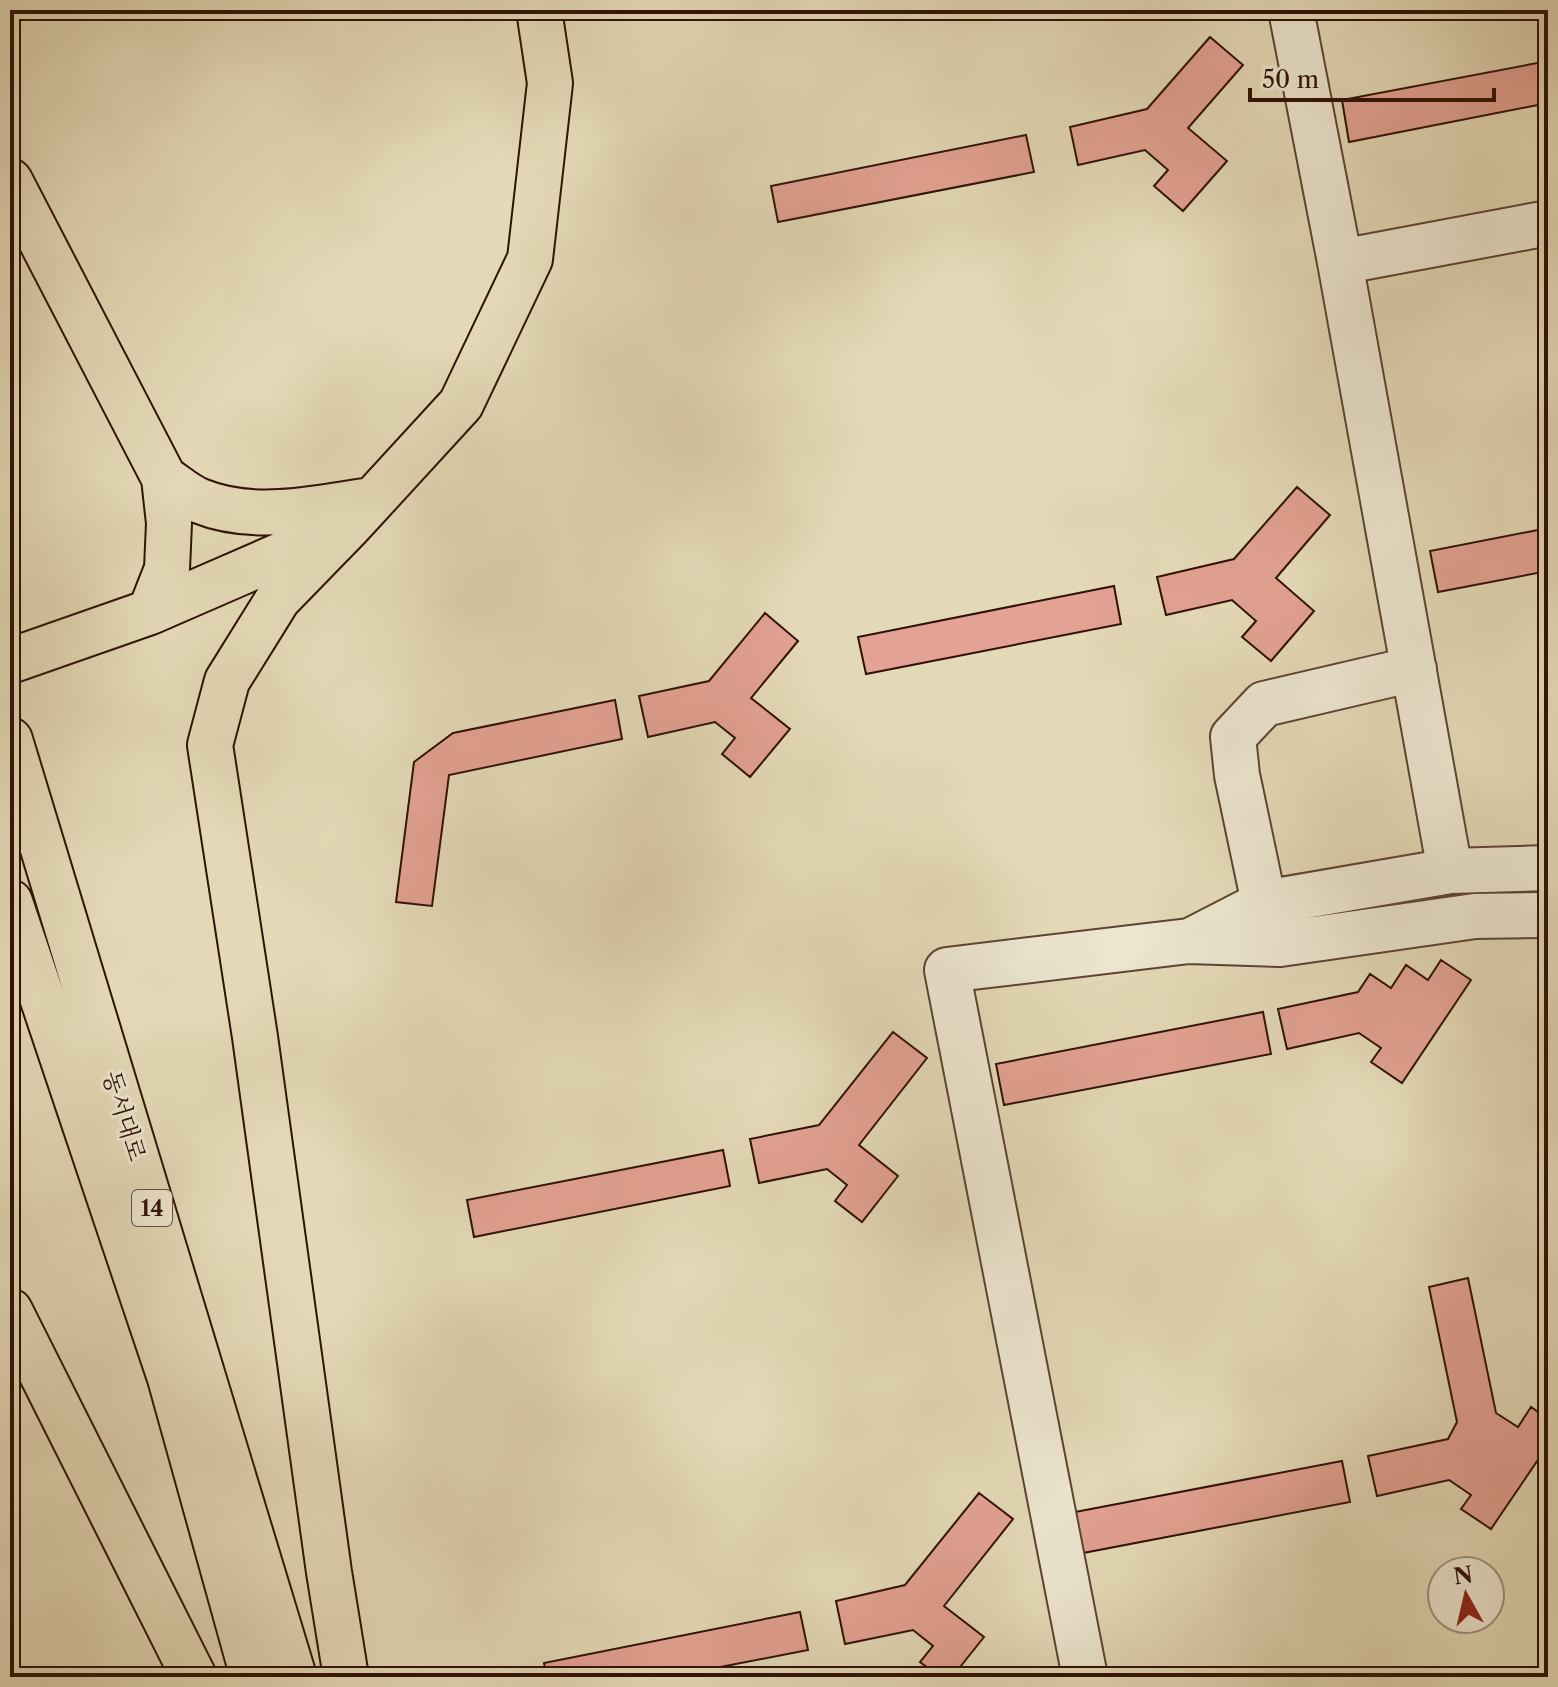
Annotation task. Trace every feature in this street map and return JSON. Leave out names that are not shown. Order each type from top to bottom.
[{"type":"highway","points":[[346,1677],[210,745],[227,681],[278,599],[461,404],[530,259],[550,83],[539,10]]},
{"type":"highway","points":[[10,181],[164,478],[169,523],[167,569],[150,612]]},
{"type":"highway","points":[[164,478],[200,501],[245,512],[362,512]]},
{"type":"highway","points":[[10,661],[150,612],[362,512]]},
{"type":"highway","name":"동서대로","points":[[10,740],[294,1677]]},
{"type":"highway","name":"동서대로","points":[[10,902],[170,1378],[253,1677]]},
{"type":"highway","points":[[10,1311],[194,1677]]},
{"type":"lane","points":[[1291,10],[1340,262],[1450,871]]},
{"type":"lane","points":[[1340,262],[1548,223]]},
{"type":"lane","points":[[1264,903],[1237,775],[1233,737],[1264,704],[1414,669]]},
{"type":"lane","points":[[1189,941],[1264,903],[1450,871],[1548,868]]},
{"type":"lane","points":[[1085,1677],[947,970],[1189,941],[1280,944],[1475,916],[1548,915]]},
{"type":"building","points":[[1210,37],[1243,65],[1188,128],[1227,161],[1183,211],[1154,186],[1168,170],[1145,150],[1078,165],[1070,127],[1147,109]]},
{"type":"building","points":[[1548,61],[1548,103],[1349,142],[1342,100]]},
{"type":"building","points":[[1026,135],[1034,172],[778,222],[771,186]]},
{"type":"building","points":[[1297,487],[1330,515],[1276,578],[1314,611],[1271,661],[1242,637],[1256,621],[1232,600],[1166,615],[1157,577],[1234,559]]},
{"type":"building","points":[[1548,528],[1548,571],[1438,592],[1430,551]]},
{"type":"building","points":[[1114,586],[1121,624],[866,674],[858,637]]},
{"type":"building","points":[[765,613],[798,641],[751,698],[790,729],[750,777],[722,754],[735,738],[715,722],[648,737],[639,696],[709,681]]},
{"type":"building","points":[[615,700],[622,739],[449,775],[432,906],[396,902],[414,762],[453,733]]},
{"type":"building","points":[[1441,960],[1471,980],[1402,1083],[1371,1062],[1381,1048],[1359,1033],[1287,1049],[1278,1009],[1358,992],[1370,974],[1391,988],[1406,965],[1428,980]]},
{"type":"building","points":[[1263,1012],[1271,1054],[1004,1105],[996,1064]]},
{"type":"building","points":[[893,1032],[927,1058],[859,1145],[898,1176],[862,1222],[835,1201],[847,1185],[827,1169],[759,1183],[750,1139],[819,1125]]},
{"type":"building","points":[[723,1150],[730,1186],[474,1237],[467,1200]]},
{"type":"building","points":[[1468,1278],[1496,1413],[1518,1427],[1531,1407],[1548,1419],[1548,1445],[1491,1529],[1461,1509],[1471,1495],[1449,1480],[1377,1496],[1368,1456],[1448,1439],[1457,1422],[1429,1287]]},
{"type":"building","points":[[1342,1461],[1350,1502],[1083,1553],[1075,1512]]},
{"type":"building","points":[[979,1493],[1013,1519],[944,1606],[984,1637],[952,1677],[940,1677],[920,1662],[933,1646],[913,1630],[845,1644],[836,1601],[905,1585]]},
{"type":"building","points":[[800,1612],[808,1650],[669,1677],[547,1677],[544,1663]]}]
